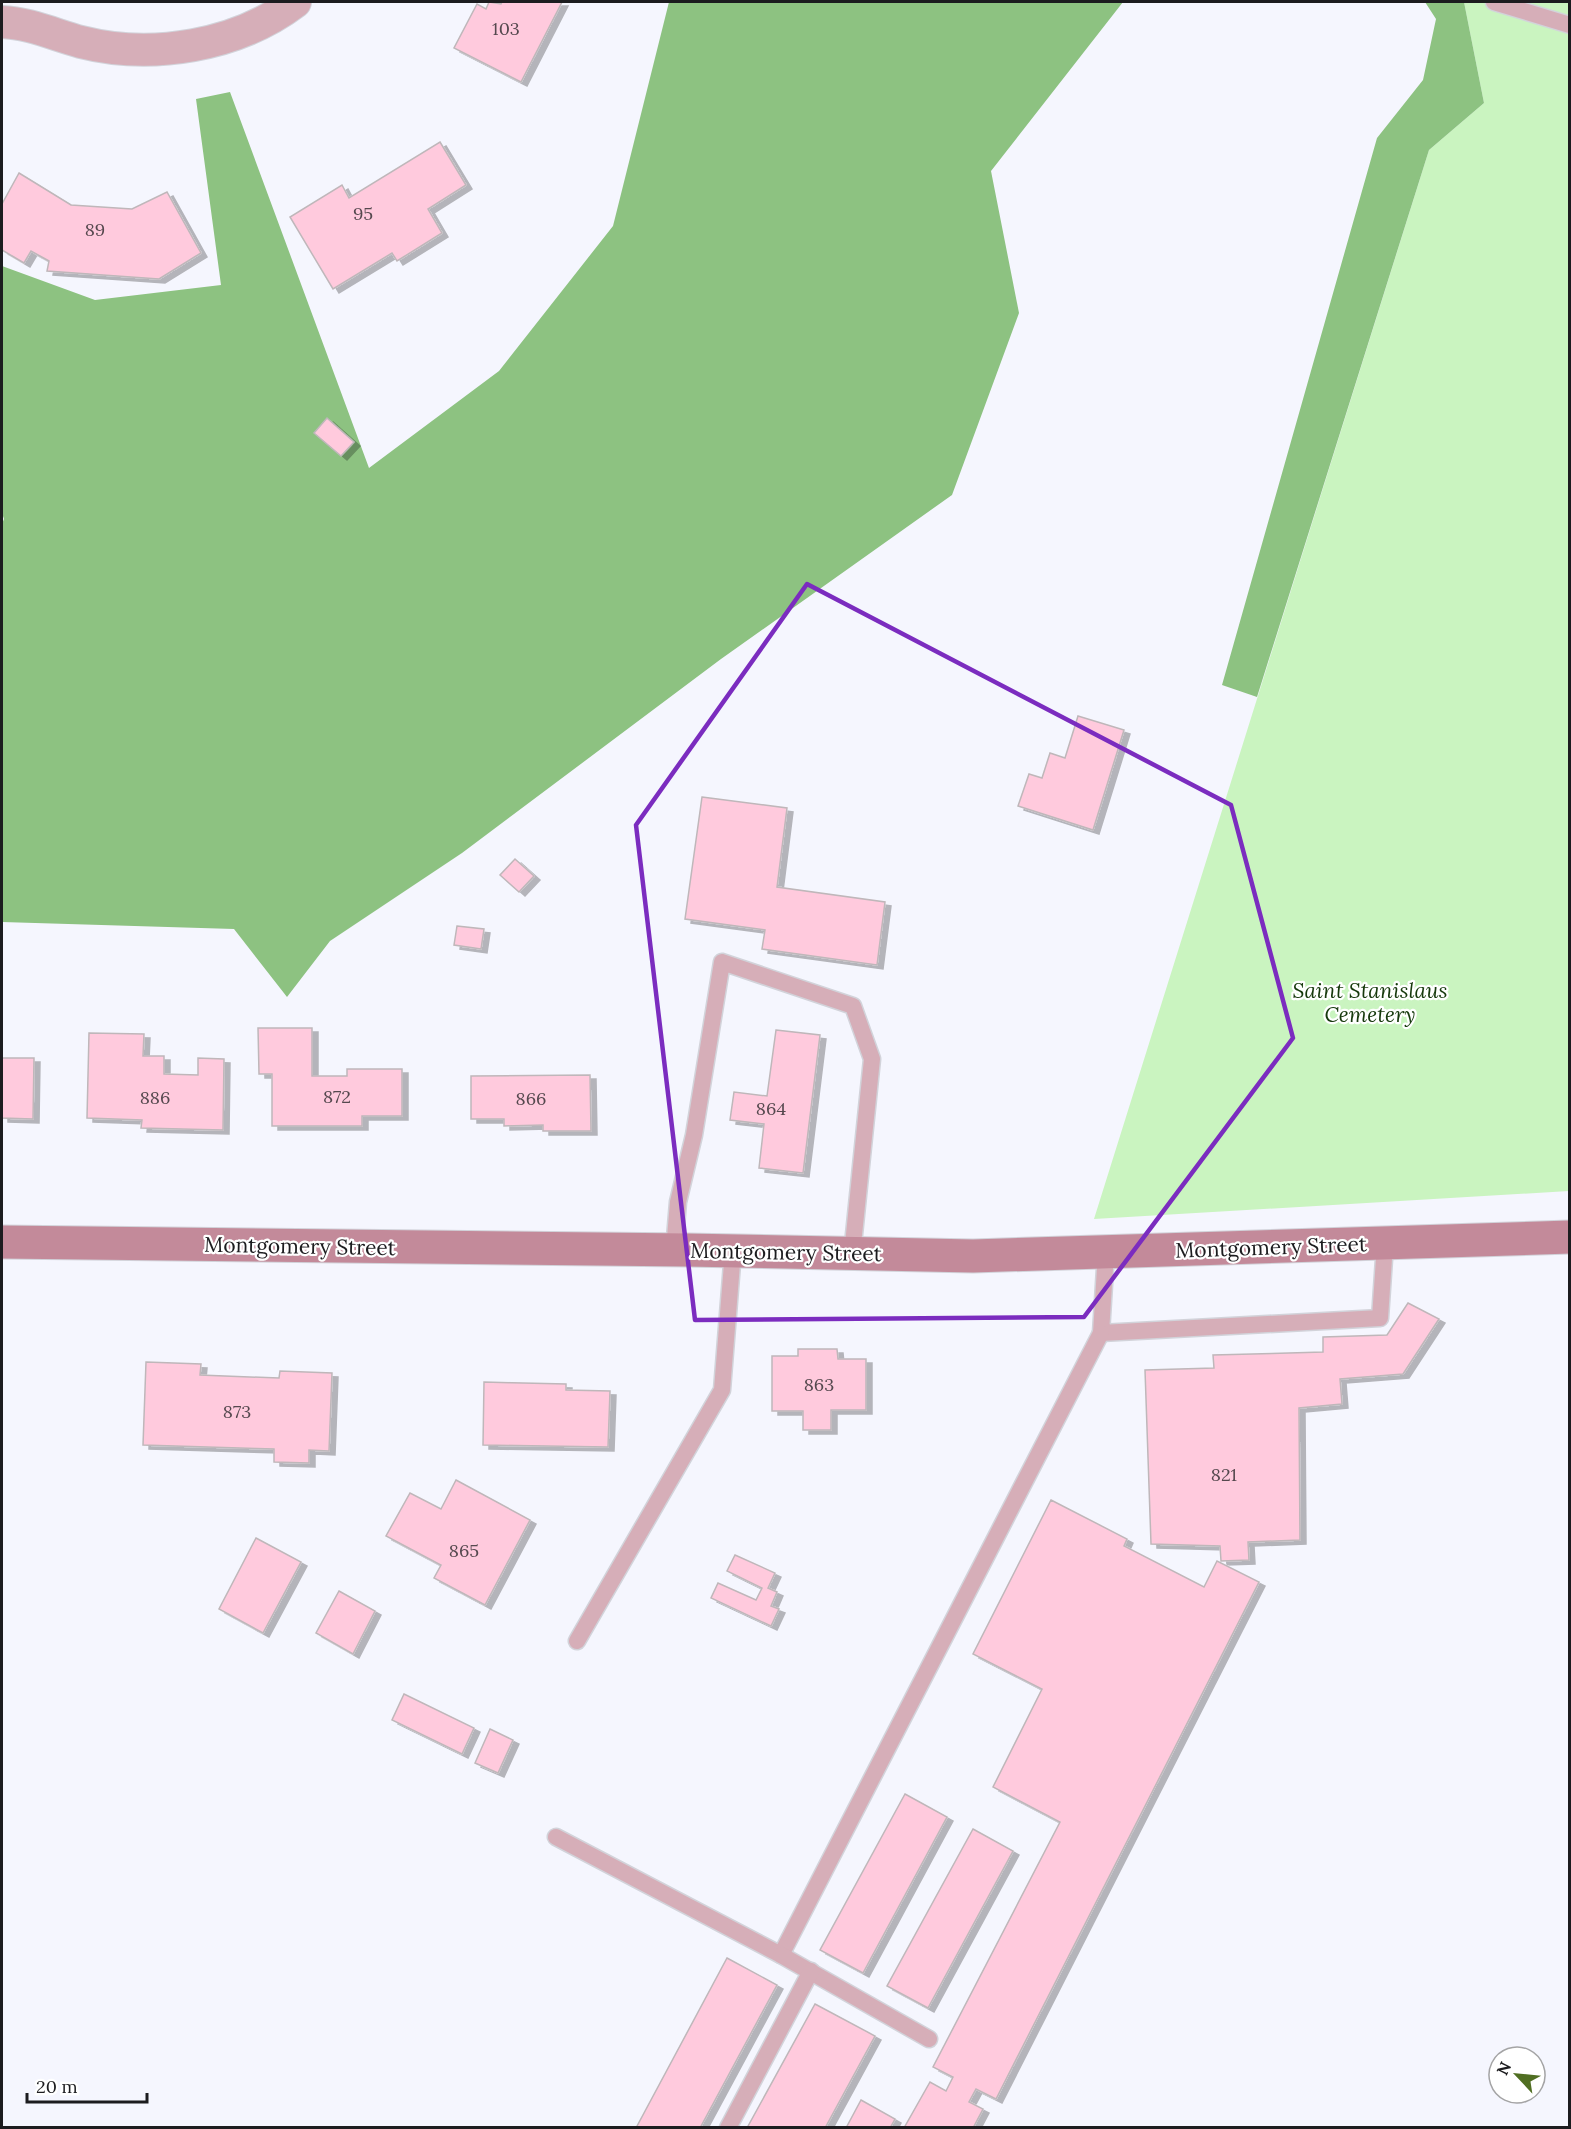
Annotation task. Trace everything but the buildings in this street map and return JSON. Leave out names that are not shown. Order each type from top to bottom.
[{"type":"main road","name":"Montgomery Street","points":[[2,1242],[973,1256],[1569,1238]]},
{"type":"street","points":[[2,22],[115,49],[169,48],[211,41],[239,32],[266,20],[296,2]]},
{"type":"lane","points":[[1494,2],[1569,25]]},
{"type":"lane","points":[[674,1250],[678,1202],[694,1135],[722,962],[853,1006],[872,1059],[852,1254]]},
{"type":"lane","points":[[1101,1333],[1380,1317],[1385,1244]]},
{"type":"lane","points":[[578,1641],[722,1390],[733,1251]]},
{"type":"lane","points":[[781,1955],[1101,1333],[1106,1252]]},
{"type":"lane","points":[[556,1837],[811,1971],[929,2038]]},
{"type":"lane","points":[[728,2127],[811,1971]]},
{"type":"highlighted area","points":[[807,584],[1231,805],[1293,1038],[1084,1317],[695,1320],[636,825]]},
{"type":"green space","points":[[669,2],[1123,2],[991,171],[1019,313],[952,495],[721,659],[462,853],[330,941],[287,997],[234,929],[2,922],[2,524],[4,519],[2,513],[2,266],[95,300],[221,285],[196,99],[230,92],[369,468],[499,371],[613,226]]},
{"type":"green space","points":[[1425,2],[1464,2],[1484,103],[1429,150],[1257,697],[1222,685],[1377,138],[1423,80],[1436,19]]},
{"type":"green space","name":"Saint Stanislaus Cemetery","points":[[1464,2],[1569,2],[1569,1191],[1094,1219],[1429,150],[1484,103]]}]
